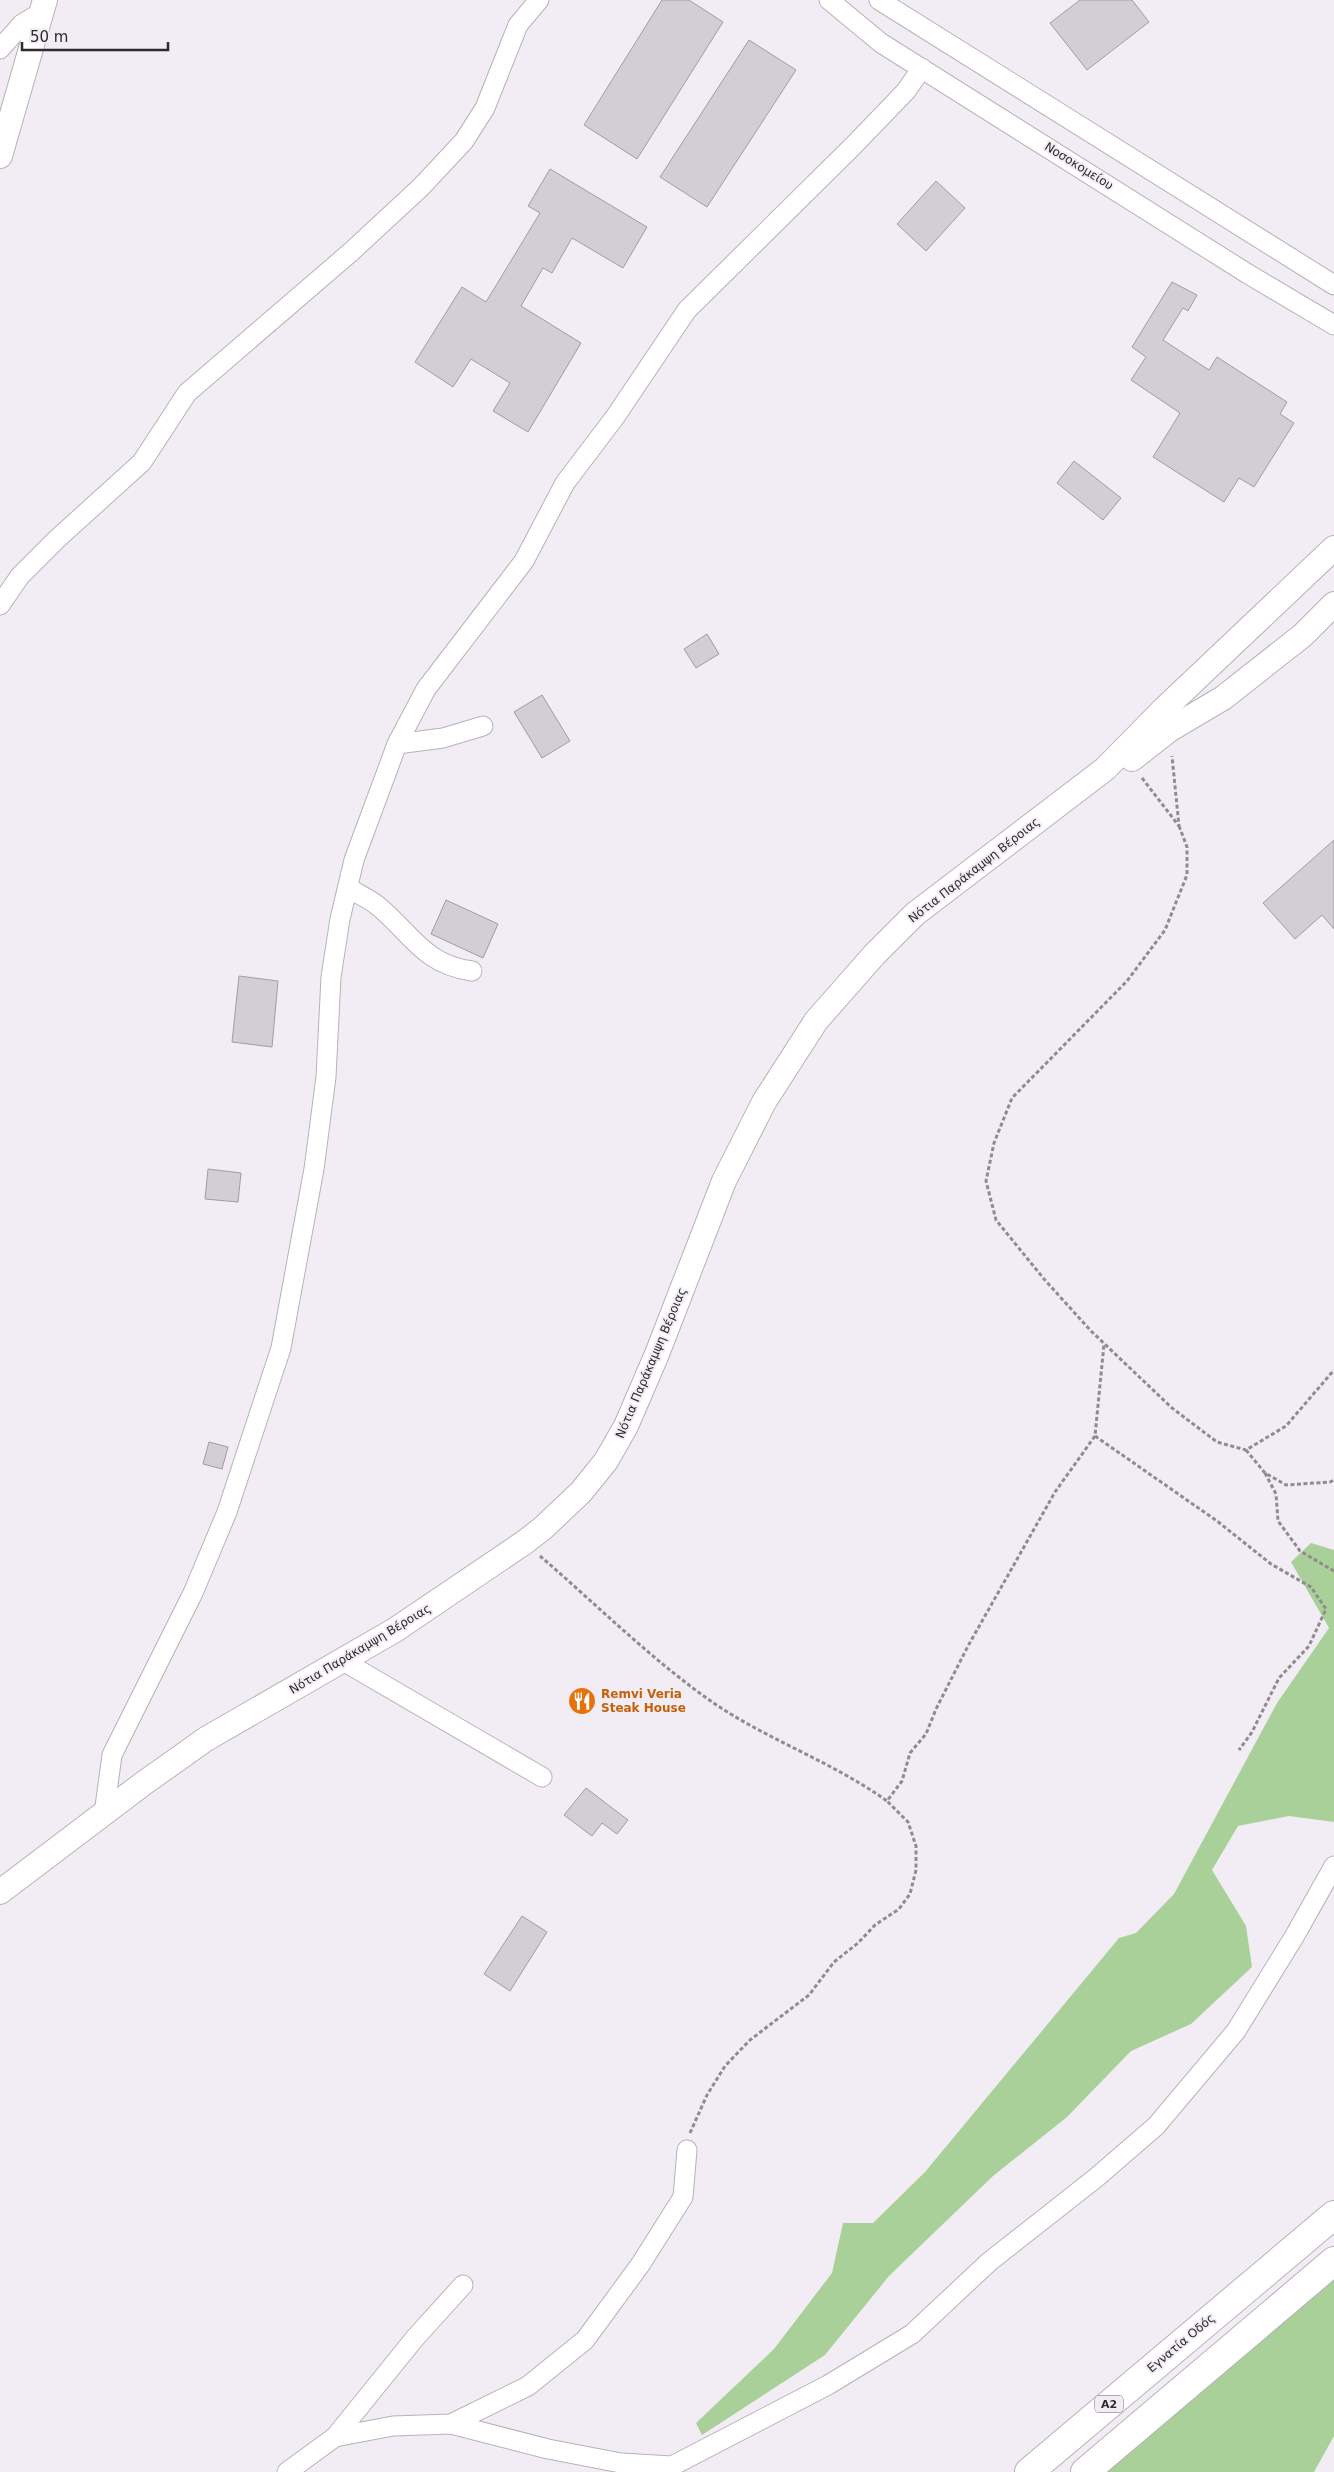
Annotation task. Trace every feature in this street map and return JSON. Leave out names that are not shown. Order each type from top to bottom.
[{"type":"highway","name":"Εγνατία Οδός","points":[[1029,2472],[1334,2215]]},
{"type":"highway","points":[[1085,2472],[1334,2261]]},
{"type":"main road","points":[[0,156],[43,6]]},
{"type":"main road","name":"Νότια Παράκαμψη Βέροιας","points":[[0,1892],[144,1782],[206,1740],[396,1630],[543,1528],[581,1492],[606,1461],[626,1426],[658,1354],[724,1181],[764,1102],[816,1021],[874,954],[915,914],[1105,769],[1163,710],[1334,548]]},
{"type":"main road","name":"Νότια Παράκαμψη Βέροιας","points":[[1105,769],[1129,761],[1169,730],[1223,698],[1303,635],[1334,604]]},
{"type":"street","points":[[0,605],[20,576],[142,462],[187,393],[352,251],[420,187],[464,141],[484,108],[518,25],[539,0]]},
{"type":"street","name":"Νοσοκομείου","points":[[829,0],[881,42],[1248,274],[1334,325]]},
{"type":"street","points":[[879,0],[1334,285]]},
{"type":"street","points":[[0,49],[22,24],[43,6]]},
{"type":"street","points":[[104,1814],[112,1755],[194,1593],[220,1530],[280,1348],[314,1169],[326,1077],[331,976],[348,888],[354,860],[397,744],[426,689],[524,561],[566,483],[616,417],[687,310],[906,91],[922,68]]},
{"type":"street","points":[[397,744],[443,738],[483,726]]},
{"type":"street","points":[[348,888],[378,905],[416,946],[452,968],[472,971]]},
{"type":"street","points":[[344,1661],[542,1777]]},
{"type":"street","points":[[335,2437],[393,2426],[451,2424],[548,2449],[602,2460],[672,2466],[828,2385],[912,2334],[989,2262],[1097,2177],[1156,2126],[1236,2031],[1294,1938],[1334,1866]]},
{"type":"street","points":[[451,2424],[528,2386],[585,2340],[640,2265],[683,2196],[687,2150]]},
{"type":"street","points":[[287,2472],[335,2437],[415,2338],[463,2285]]},
{"type":"path","points":[[1169,730],[1179,826],[1186,847],[1187,875],[1165,930],[1127,981],[1012,1098],[994,1143],[986,1181],[996,1220],[1044,1279],[1104,1344],[1172,1408],[1217,1442],[1246,1450],[1265,1473],[1276,1494],[1278,1521],[1300,1551],[1334,1571]]},
{"type":"path","points":[[1129,761],[1179,826]]},
{"type":"path","points":[[887,1801],[902,1781],[910,1753],[926,1734],[936,1709],[968,1646],[1054,1492],[1095,1436],[1104,1344]]},
{"type":"path","points":[[1246,1450],[1286,1426],[1334,1370]]},
{"type":"path","points":[[1095,1436],[1185,1498],[1271,1564],[1310,1587],[1326,1609],[1308,1646],[1279,1678],[1252,1732],[1239,1750]]},
{"type":"path","points":[[1265,1473],[1286,1484],[1330,1482],[1334,1480]]},
{"type":"path","points":[[524,1542],[663,1663],[718,1706],[862,1783],[887,1801],[908,1822],[916,1846],[916,1870],[910,1894],[899,1909],[875,1925],[858,1943],[834,1962],[808,1995],[750,2040],[725,2066],[707,2095],[691,2130],[687,2150]]},
{"type":"green space","points":[[1311,1543],[1334,1550],[1334,1822],[1289,1816],[1238,1826],[1212,1870],[1246,1926],[1252,1967],[1191,2024],[1131,2051],[1067,2117],[993,2176],[889,2276],[825,2355],[702,2435],[696,2423],[774,2349],[832,2273],[843,2223],[873,2223],[925,2172],[1119,1938],[1136,1933],[1174,1894],[1277,1703],[1329,1628],[1291,1562]]},
{"type":"green space","points":[[1334,2280],[1334,2436],[1314,2472],[1107,2472],[1240,2357]]},
{"type":"building","points":[[662,0],[689,0],[723,22],[637,159],[584,125]]},
{"type":"building","points":[[1080,0],[1132,0],[1149,22],[1087,70],[1050,23]]},
{"type":"building","points":[[749,40],[796,70],[707,207],[660,177]]},
{"type":"building","points":[[550,169],[647,227],[623,268],[572,238],[552,273],[543,268],[521,306],[581,343],[528,432],[493,411],[510,383],[471,359],[453,387],[415,362],[462,287],[486,302],[540,213],[528,206]]},
{"type":"building","points":[[936,181],[965,208],[926,251],[897,224]]},
{"type":"building","points":[[1172,282],[1197,295],[1188,311],[1183,308],[1163,340],[1209,370],[1217,357],[1287,402],[1280,414],[1294,423],[1254,487],[1239,478],[1224,502],[1153,457],[1180,413],[1131,380],[1146,357],[1132,347]]},
{"type":"building","points":[[1074,461],[1121,498],[1103,520],[1057,483]]},
{"type":"building","points":[[707,634],[719,654],[696,668],[684,649]]},
{"type":"building","points":[[542,695],[570,741],[542,758],[514,712]]},
{"type":"building","points":[[1334,840],[1334,929],[1322,915],[1295,939],[1263,903]]},
{"type":"building","points":[[446,900],[498,924],[483,958],[431,934]]},
{"type":"building","points":[[239,976],[278,981],[272,1047],[232,1042]]},
{"type":"building","points":[[208,1169],[241,1173],[238,1202],[205,1199]]},
{"type":"building","points":[[209,1442],[228,1447],[222,1469],[203,1464]]},
{"type":"building","points":[[586,1788],[628,1820],[617,1834],[602,1823],[592,1836],[564,1815]]},
{"type":"building","points":[[522,1916],[547,1932],[510,1991],[484,1974]]},
{"type":"place","name":"Remvi Veria Steak House","points":[[582,1701]]}]
